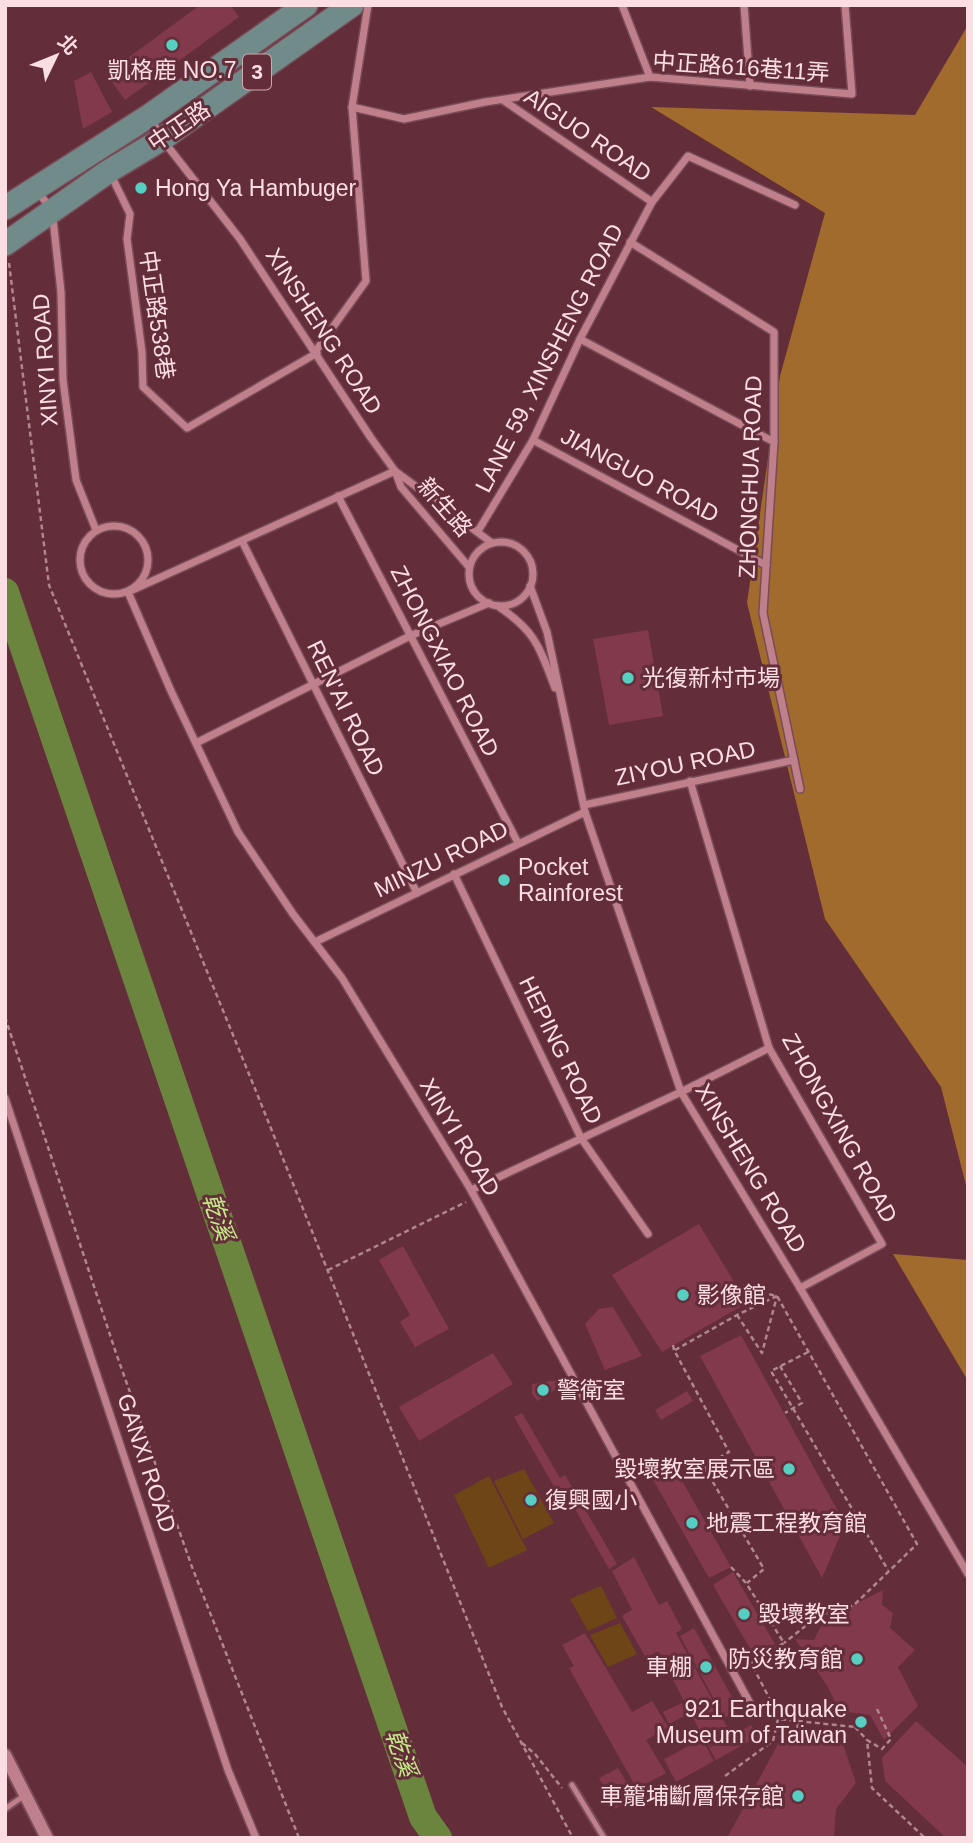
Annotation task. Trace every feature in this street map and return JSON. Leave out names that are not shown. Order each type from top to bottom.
[{"type":"main road","name":"中正路","points":[[5,208],[149,116],[306,5]]},
{"type":"main road","name":"中正路","points":[[6,243],[162,139],[352,5]]},
{"type":"street","points":[[316,352],[366,281],[352,107],[368,5]]},
{"type":"street","points":[[622,5],[650,77]]},
{"type":"street","points":[[744,5],[750,86]]},
{"type":"street","name":"中正路616巷11弄","points":[[352,107],[404,119],[502,99],[650,77],[852,94],[845,5]]},
{"type":"street","name":"AIGUO ROAD","points":[[502,99],[652,202]]},
{"type":"street","name":"XINSHENG ROAD","points":[[149,116],[162,139],[240,239],[395,471],[492,543]]},
{"type":"street","name":"LANE 59, XINSHENG ROAD","points":[[478,531],[533,440],[580,339],[652,202],[688,156],[795,205]]},
{"type":"street","name":"中正路538巷","points":[[109,172],[130,214],[127,239],[142,352],[143,387],[187,428],[316,352]]},
{"type":"street","points":[[35,189],[52,210]]},
{"type":"street","name":"XINYI ROAD","points":[[52,210],[61,292],[63,380],[70,442],[76,480],[96,530]]},
{"type":"street","name":"ZHONGHUA ROAD","points":[[630,242],[774,331],[774,442],[763,613],[800,789]]},
{"type":"street","points":[[580,339],[774,442]]},
{"type":"street","name":"JIANGUO ROAD","points":[[533,440],[766,565]]},
{"type":"street","points":[[128,592],[144,578],[148,567],[145,546],[130,530],[118,526],[96,530],[82,548],[81,570],[94,589],[117,595],[128,592],[395,471]]},
{"type":"street","name":"新生路","points":[[395,471],[401,487],[469,567]]},
{"type":"street","name":"ZHONGXIAO ROAD","points":[[338,496],[518,843]]},
{"type":"street","name":"REN'AI ROAD","points":[[242,541],[416,892]]},
{"type":"street","points":[[489,603],[474,592],[469,567],[483,546],[492,543],[512,544],[528,557],[532,566],[530,586],[547,632],[559,698]]},
{"type":"street","points":[[498,606],[517,602],[530,586]]},
{"type":"street","name":"XINYI ROAD","points":[[128,592],[239,832],[342,978],[473,1194],[752,1707]]},
{"type":"street","name":"XINSHENG ROAD","points":[[489,603],[498,606],[525,626],[540,650],[559,698],[584,808],[681,1092],[968,1574]]},
{"type":"street","points":[[196,743],[410,636],[489,603]]},
{"type":"street","name":"ZIYOU ROAD","points":[[584,808],[690,781],[794,760]]},
{"type":"street","name":"ZHONGXING ROAD","points":[[690,781],[769,1048],[882,1244],[800,1288]]},
{"type":"street","name":"MINZU ROAD","points":[[315,942],[584,808]]},
{"type":"street","name":"HEPING ROAD","points":[[454,874],[581,1138],[648,1234]]},
{"type":"street","points":[[473,1194],[581,1138],[769,1048]]},
{"type":"street","name":"GANXI ROAD","points":[[5,1098],[228,1770],[256,1838]]},
{"type":"street","points":[[5,1755],[47,1838]]},
{"type":"lane","points":[[572,1784],[604,1838]]},
{"type":"lane","points":[[5,1809],[25,1795]]},
{"type":"path","points":[[6,243],[49,585],[328,1270],[502,1707],[573,1838]]},
{"type":"path","points":[[5,1017],[116,1353],[191,1567],[299,1838]]},
{"type":"path","points":[[328,1270],[473,1194]]},
{"type":"path","points":[[736,1287],[777,1296],[917,1544],[854,1605],[818,1616],[785,1643],[751,1663],[775,1709],[798,1719],[797,1733]]},
{"type":"path","points":[[737,1315],[762,1353],[777,1296]]},
{"type":"path","points":[[682,1480],[729,1452],[674,1348],[777,1296]]},
{"type":"path","points":[[808,1352],[771,1371],[888,1570]]},
{"type":"path","points":[[780,1366],[802,1403],[785,1413]]},
{"type":"path","points":[[704,1467],[764,1569],[746,1583]]},
{"type":"path","points":[[732,1567],[746,1583],[785,1643]]},
{"type":"path","points":[[725,1776],[774,1741],[778,1719],[855,1727],[867,1740],[882,1749],[891,1739],[877,1709]]},
{"type":"path","points":[[867,1740],[872,1788],[925,1838]]},
{"type":"path","points":[[520,1741],[535,1754],[567,1795]]},
{"type":"shaded area","points":[[968,25],[968,1193],[941,1087],[825,919],[747,603],[780,376],[825,213],[651,107],[915,115]]},
{"type":"shaded area","points":[[893,1254],[968,1260],[968,1381]]},
{"type":"shaded area","points":[[524,1469],[554,1523],[523,1539],[494,1481]]},
{"type":"shaded area","points":[[489,1476],[527,1550],[489,1568],[454,1495]]},
{"type":"shaded area","points":[[601,1586],[617,1618],[588,1631],[570,1599]]},
{"type":"shaded area","points":[[620,1623],[637,1654],[608,1667],[590,1635]]},
{"type":"building","name":"凱格鹿 NO.7","points":[[200,5],[230,5],[239,17],[125,100],[106,74]]},
{"type":"building","points":[[91,72],[112,112],[83,129],[74,81]]},
{"type":"building","name":"光復新村市場","points":[[648,630],[663,716],[609,725],[593,639]]},
{"type":"building","name":"影像館","points":[[699,1224],[747,1303],[662,1352],[612,1275]]},
{"type":"building","points":[[403,1246],[449,1329],[415,1347],[400,1322],[410,1315],[379,1260]]},
{"type":"building","points":[[613,1307],[642,1356],[605,1370],[585,1324],[599,1309]]},
{"type":"building","name":"毀壞教室展示區","points":[[741,1335],[845,1524],[822,1578],[700,1356]]},
{"type":"building","points":[[493,1353],[513,1384],[419,1441],[399,1407]]},
{"type":"building","name":"警衛室","points":[[557,1380],[561,1386],[537,1401],[532,1394],[532,1384]]},
{"type":"building","points":[[687,1391],[693,1401],[661,1420],[655,1410]]},
{"type":"building","points":[[522,1413],[560,1478],[565,1475],[617,1564],[609,1569],[566,1493],[560,1497],[514,1417]]},
{"type":"building","name":"地震工程教育館","points":[[673,1465],[731,1567],[709,1578],[651,1476]]},
{"type":"building","points":[[634,1557],[659,1605],[667,1601],[682,1629],[676,1633],[731,1734],[708,1747],[658,1651],[646,1658],[622,1616],[632,1610],[612,1571]]},
{"type":"building","name":"毀壞教室","points":[[733,1572],[775,1644],[755,1657],[713,1585]]},
{"type":"building","name":"防災教育館","points":[[883,1590],[882,1605],[893,1613],[890,1628],[915,1650],[898,1667],[918,1706],[884,1740],[870,1715],[839,1711],[828,1687],[795,1639],[814,1640],[824,1620]]},
{"type":"building","name":"車棚","points":[[694,1628],[733,1699],[738,1697],[743,1709],[724,1718],[680,1636]]},
{"type":"building","points":[[585,1633],[632,1712],[652,1701],[668,1727],[646,1740],[666,1773],[637,1789],[569,1668],[574,1666],[562,1645]]},
{"type":"building","points":[[682,1703],[688,1714],[669,1724],[663,1712]]},
{"type":"building","points":[[916,1721],[968,1767],[968,1838],[946,1838],[885,1781],[882,1758]]},
{"type":"building","name":"車棚","points":[[751,1725],[757,1737],[716,1760],[709,1748]]},
{"type":"building","name":"車籠埔斷層保存館","points":[[785,1731],[843,1744],[856,1783],[836,1809],[834,1838],[727,1838]]},
{"type":"building","points":[[702,1739],[714,1761],[676,1782],[664,1759]]},
{"type":"building","points":[[618,1768],[635,1796],[615,1809],[599,1778]]},
{"type":"waterway","name":"乾溪","points":[[5,592],[423,1817],[438,1838]]},
{"type":"place","name":"凱格鹿 NO.7","points":[[172,45]]},
{"type":"place","name":"Hong Ya Hambuger","points":[[141,188]]},
{"type":"place","name":"光復新村市場","points":[[628,678]]},
{"type":"place","name":"Pocket Rainforest","points":[[504,880]]},
{"type":"place","name":"影像館","points":[[683,1295]]},
{"type":"place","name":"警衛室","points":[[543,1390]]},
{"type":"place","name":"毀壞教室展示區","points":[[789,1469]]},
{"type":"place","name":"復興國小","points":[[531,1500]]},
{"type":"place","name":"地震工程教育館","points":[[692,1523]]},
{"type":"place","name":"毀壞教室","points":[[744,1614]]},
{"type":"place","name":"防災教育館","points":[[857,1659]]},
{"type":"place","name":"車棚","points":[[706,1667]]},
{"type":"place","name":"921 Earthquake Museum of Taiwan","points":[[861,1722]]},
{"type":"place","name":"車籠埔斷層保存館","points":[[798,1796]]}]
